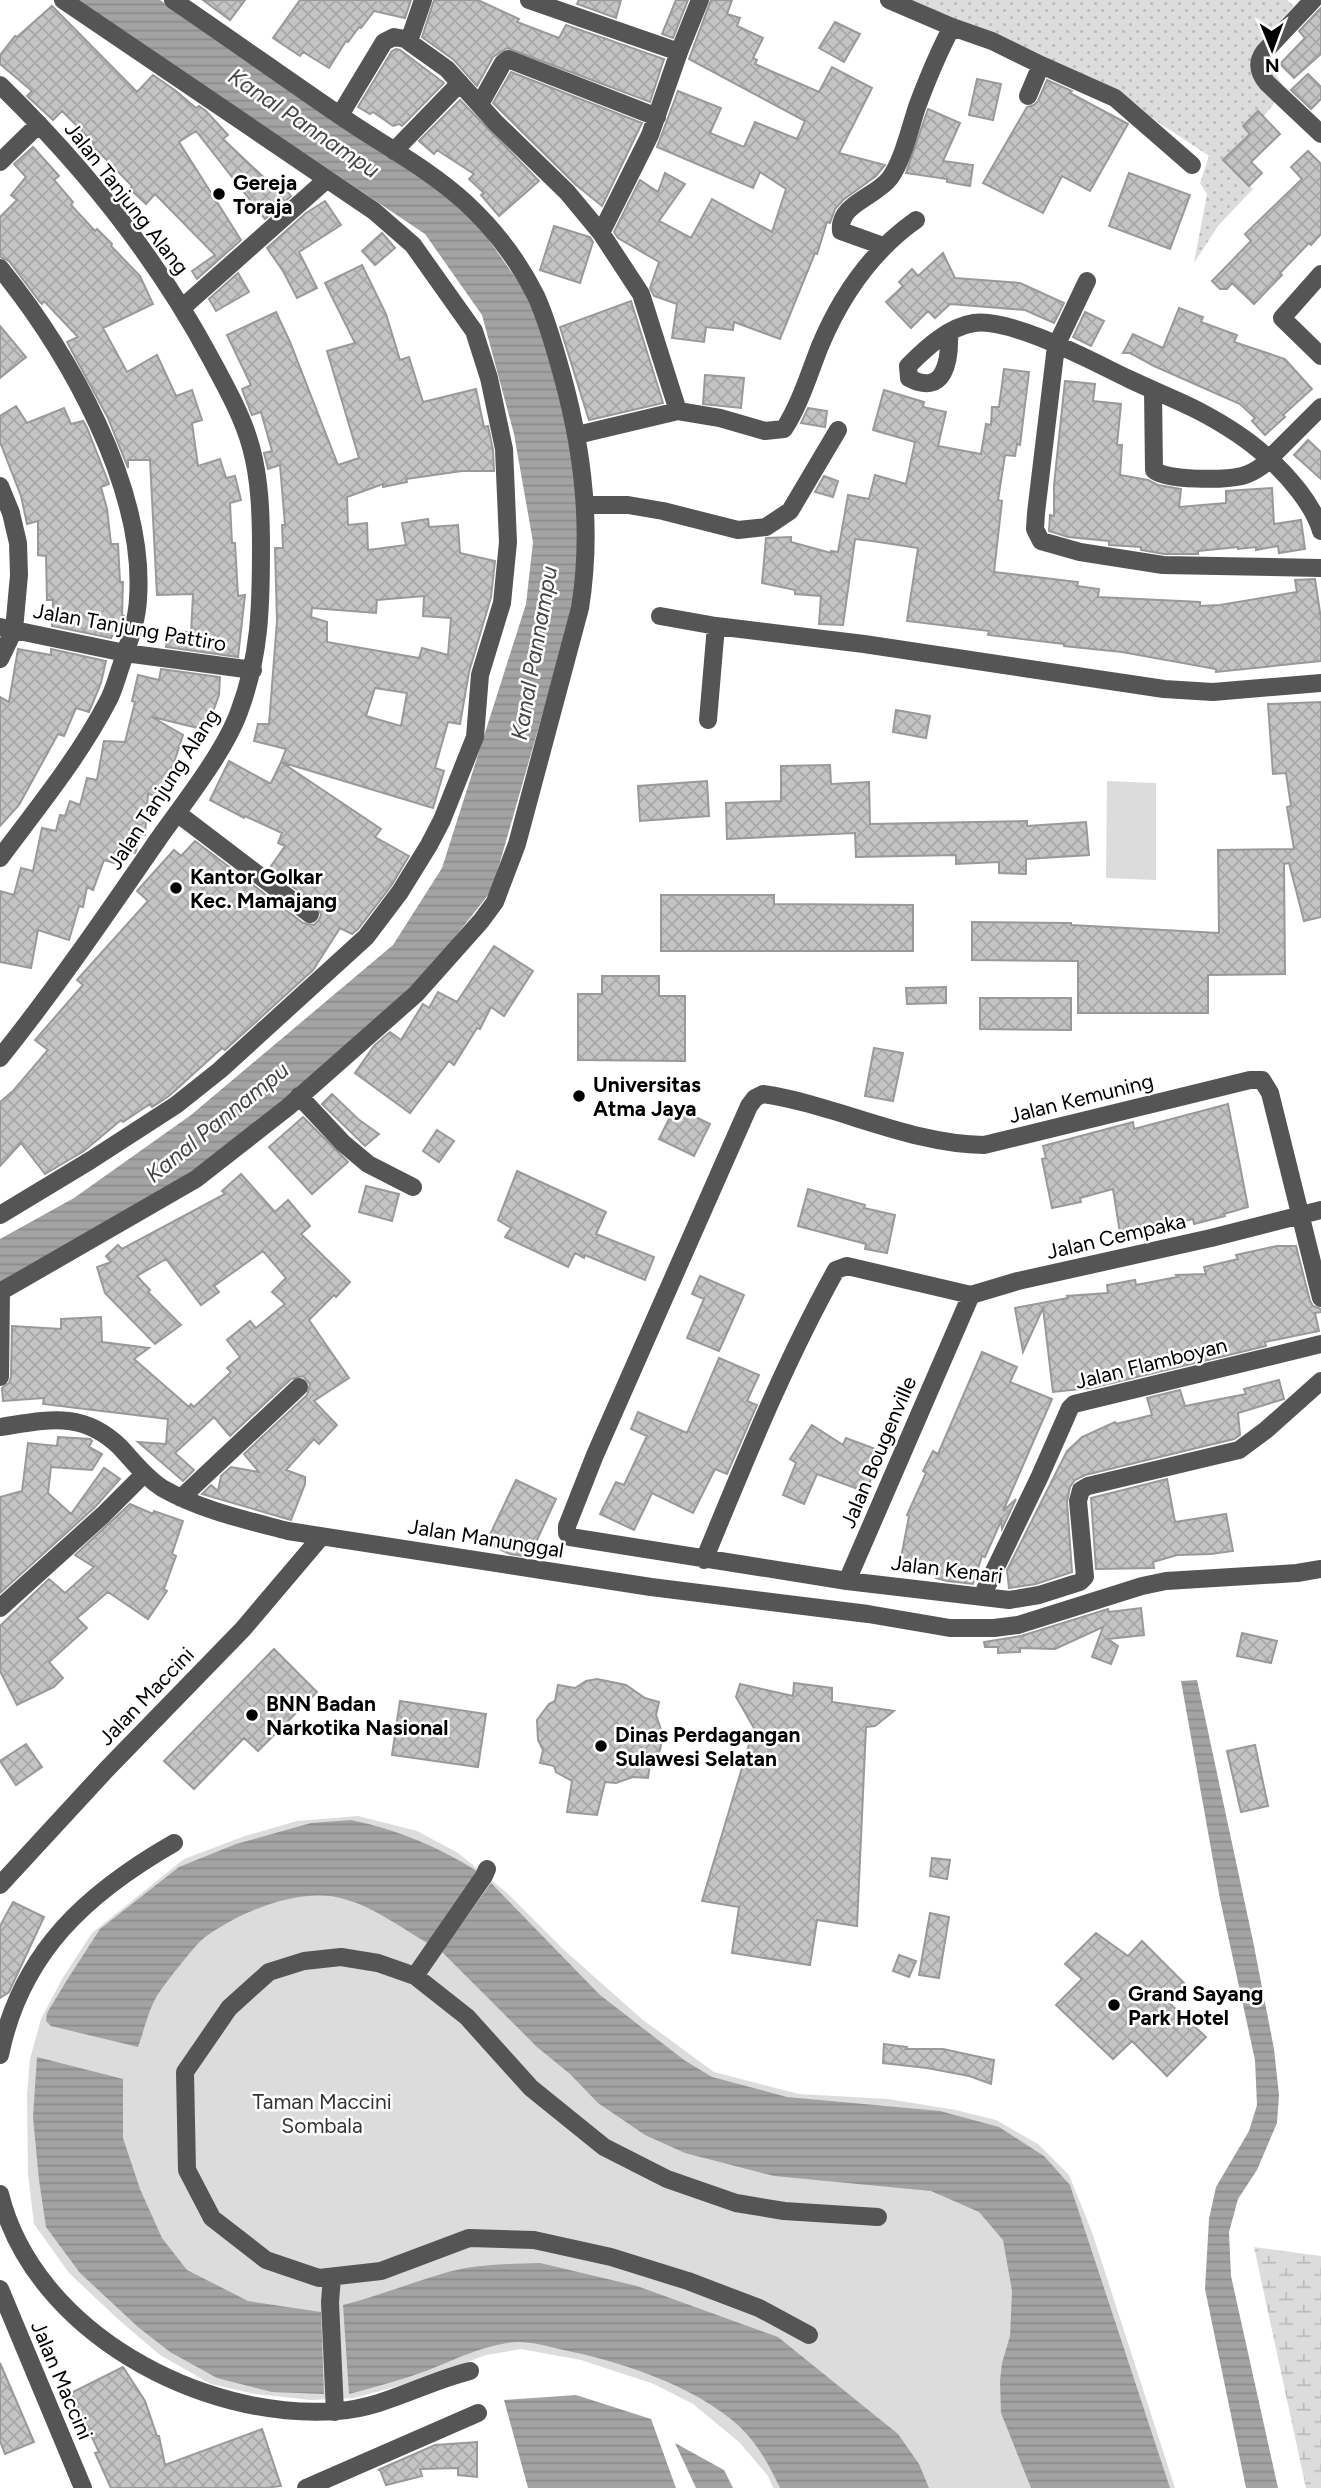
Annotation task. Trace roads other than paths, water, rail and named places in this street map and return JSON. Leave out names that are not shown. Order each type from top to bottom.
[{"type":"street","points":[[0,1216],[176,1105],[220,1070],[366,937],[400,892],[442,820],[475,737],[480,675],[502,603],[508,542],[504,449],[489,378],[474,331],[413,245],[374,211],[63,0]]},
{"type":"street","points":[[0,1377],[1,1292],[195,1180],[225,1158],[429,981],[495,902],[517,844],[580,608],[586,557],[587,505],[577,435],[554,344],[536,296],[509,251],[468,205],[432,174],[340,115],[173,0]]},
{"type":"street","points":[[409,41],[423,0]]},
{"type":"street","points":[[529,0],[679,52]]},
{"type":"street","points":[[601,233],[638,162],[657,117],[699,0]]},
{"type":"street","points":[[890,0],[992,41],[1115,98],[1192,165]]},
{"type":"street","points":[[1313,0],[1260,59],[1261,75],[1320,130]]},
{"type":"street","points":[[883,246],[841,231],[841,220],[845,212],[874,193],[890,177],[939,50],[952,27]]},
{"type":"street","points":[[340,115],[384,42],[394,37],[409,41],[447,69],[496,124],[567,192],[601,233],[641,294],[678,411]]},
{"type":"street","points":[[480,104],[503,63],[508,59],[657,117]]},
{"type":"street","points":[[1028,96],[1041,65]]},
{"type":"street","points":[[394,151],[460,83]]},
{"type":"street","name":"Jalan Tanjung Alang","points":[[0,85],[39,124],[139,244],[183,307],[230,395],[251,445],[258,478],[261,529],[260,627],[253,670],[239,715],[213,761],[177,813],[60,980],[0,1058]]},
{"type":"street","points":[[0,162],[39,124]]},
{"type":"street","points":[[183,307],[326,180]]},
{"type":"street","points":[[577,435],[678,411],[720,418],[765,431],[777,432],[784,429],[847,293],[883,246],[916,220]]},
{"type":"street","points":[[0,268],[46,330],[78,386],[111,455],[127,501],[137,556],[138,600],[110,698],[41,804],[0,858]]},
{"type":"street","points":[[1321,274],[1282,318],[1321,356]]},
{"type":"street","points":[[1087,281],[1056,346],[1036,513],[1035,529],[1041,541],[1080,552],[1163,565],[1321,568]]},
{"type":"street","points":[[949,334],[960,327],[977,323],[1008,327],[1197,410],[1269,458],[1307,501],[1321,531]]},
{"type":"street","points":[[1153,390],[1153,465],[1156,473],[1172,477],[1232,478],[1252,473],[1321,407]]},
{"type":"street","points":[[587,505],[637,506],[685,515],[738,530],[766,527],[790,511],[838,430]]},
{"type":"street","points":[[0,486],[6,513],[18,543],[19,575],[0,659]]},
{"type":"street","points":[[660,616],[1164,689],[1213,692],[1321,683]]},
{"type":"street","points":[[708,720],[716,626]]},
{"type":"street","name":"Jalan Tanjung Pattiro","points":[[7,629],[125,653],[253,670]]},
{"type":"street","points":[[177,813],[310,914]]},
{"type":"street","name":"Jalan Kemuning","points":[[570,1537],[567,1526],[595,1455],[749,1106],[762,1094],[920,1135],[963,1144],[984,1145],[1250,1080],[1262,1080],[1270,1093],[1301,1215]]},
{"type":"street","points":[[299,1096],[343,1143],[368,1164],[414,1187]]},
{"type":"street","name":"Jalan Cempaka","points":[[971,1295],[1018,1281],[1211,1238],[1321,1210]]},
{"type":"street","points":[[1301,1215],[1321,1298]]},
{"type":"street","points":[[704,1560],[778,1383],[836,1270],[847,1266],[971,1295]]},
{"type":"street","name":"Jalan Bougenville","points":[[847,1581],[971,1295]]},
{"type":"street","name":"Jalan Flamboyan","points":[[982,1597],[1074,1404],[1154,1387],[1321,1344]]},
{"type":"street","name":"Jalan Kenari","points":[[570,1537],[847,1581],[1009,1600],[1022,1598],[1080,1583],[1086,1573],[1078,1500],[1081,1490],[1088,1486],[1239,1450],[1321,1381]]},
{"type":"street","points":[[181,1498],[299,1387]]},
{"type":"street","name":"Jalan Manunggal","points":[[0,1427],[49,1420],[74,1420],[93,1427],[110,1438],[144,1474],[181,1498],[252,1521],[321,1537],[651,1587],[868,1614],[950,1628],[995,1628],[1044,1619],[1142,1586],[1166,1581],[1297,1573],[1321,1569]]},
{"type":"street","points":[[0,1608],[103,1516],[144,1474]]},
{"type":"street","name":"Jalan Maccini","points":[[0,1885],[106,1770],[243,1629],[321,1537]]},
{"type":"street","points":[[0,2055],[5,2030],[17,1997],[57,1933],[110,1883],[174,1843]]},
{"type":"street","points":[[415,1976],[486,1873]]},
{"type":"street","points":[[809,2335],[759,2308],[688,2281],[611,2258],[534,2240],[469,2238],[381,2271],[319,2278],[267,2260],[212,2218],[187,2169],[186,2071],[229,2008],[269,1972],[304,1961],[341,1957],[378,1963],[415,1976],[467,2017],[531,2088],[604,2147],[667,2179],[736,2203],[785,2211],[878,2217]]},
{"type":"street","points":[[0,2194],[11,2230],[22,2252],[48,2290],[86,2327],[142,2365],[183,2385],[245,2403],[293,2411],[380,2403],[431,2382],[470,2371]]},
{"type":"street","points":[[332,2277],[330,2302],[335,2406]]},
{"type":"street","name":"Jalan Maccini","points":[[0,2289],[83,2488]]},
{"type":"street","points":[[306,2488],[478,2413]]},
{"type":"water","name":"Kanal Pannampu","points":[[76,0],[160,0],[436,185],[472,216],[541,314],[563,393],[578,507],[576,597],[492,890],[419,983],[212,1163],[0,1287],[0,1239],[74,1198],[191,1115],[393,945],[442,868],[526,604],[533,542],[514,434],[482,315],[425,234]]},
{"type":"water","points":[[1197,1680],[1253,1941],[1274,2049],[1279,2095],[1277,2123],[1257,2170],[1238,2199],[1229,2232],[1231,2276],[1278,2488],[1246,2488],[1205,2289],[1209,2219],[1216,2187],[1249,2131],[1257,2105],[1255,2060],[1220,1899],[1181,1681]]},
{"type":"water","points":[[351,1820],[418,1840],[480,1873],[429,1944],[377,1913],[344,1899],[309,1896],[290,1899],[234,1919],[204,1938],[157,1996],[138,2047],[51,2026],[46,2021],[47,2013],[100,1929],[179,1867],[236,1844],[311,1823]]},
{"type":"water","points":[[491,1883],[600,1995],[684,2060],[712,2077],[787,2097],[940,2111],[999,2127],[1044,2156],[1070,2185],[1170,2488],[1031,2488],[1001,2413],[1000,2381],[1010,2336],[1012,2291],[1003,2240],[979,2212],[931,2191],[774,2176],[685,2153],[645,2135],[598,2103],[570,2074],[537,2047],[442,1952]]},
{"type":"water","points":[[37,2057],[123,2079],[123,2138],[140,2189],[162,2238],[187,2270],[248,2301],[321,2312],[324,2394],[272,2392],[217,2378],[170,2352],[138,2327],[80,2273],[46,2227],[33,2117]]},
{"type":"water","points":[[540,2263],[637,2286],[778,2337],[898,2434],[919,2464],[929,2488],[780,2488],[772,2471],[746,2433],[721,2411],[700,2398],[655,2377],[606,2360],[533,2343],[513,2342],[486,2348],[417,2374],[349,2394],[343,2305],[459,2269]]},
{"type":"water","points":[[576,2395],[651,2419],[676,2488],[528,2488],[504,2400]]},
{"type":"water","points":[[675,2443],[724,2470],[733,2488],[696,2488]]},
{"type":"place","name":"Gereja Toraja","points":[[219,194]]},
{"type":"place","name":"Kantor Golkar Kec. Mamajang","points":[[176,888]]},
{"type":"place","name":"Universitas Atma Jaya","points":[[579,1096]]},
{"type":"place","name":"BNN Badan Narkotika Nasional","points":[[252,1715]]},
{"type":"place","name":"Dinas Perdagangan Sulawesi Selatan","points":[[601,1746]]},
{"type":"place","name":"Grand Sayang Park Hotel","points":[[1114,2005]]},
{"type":"park label","name":"Taman Maccini Sombala","points":[[322,2113]]}]
